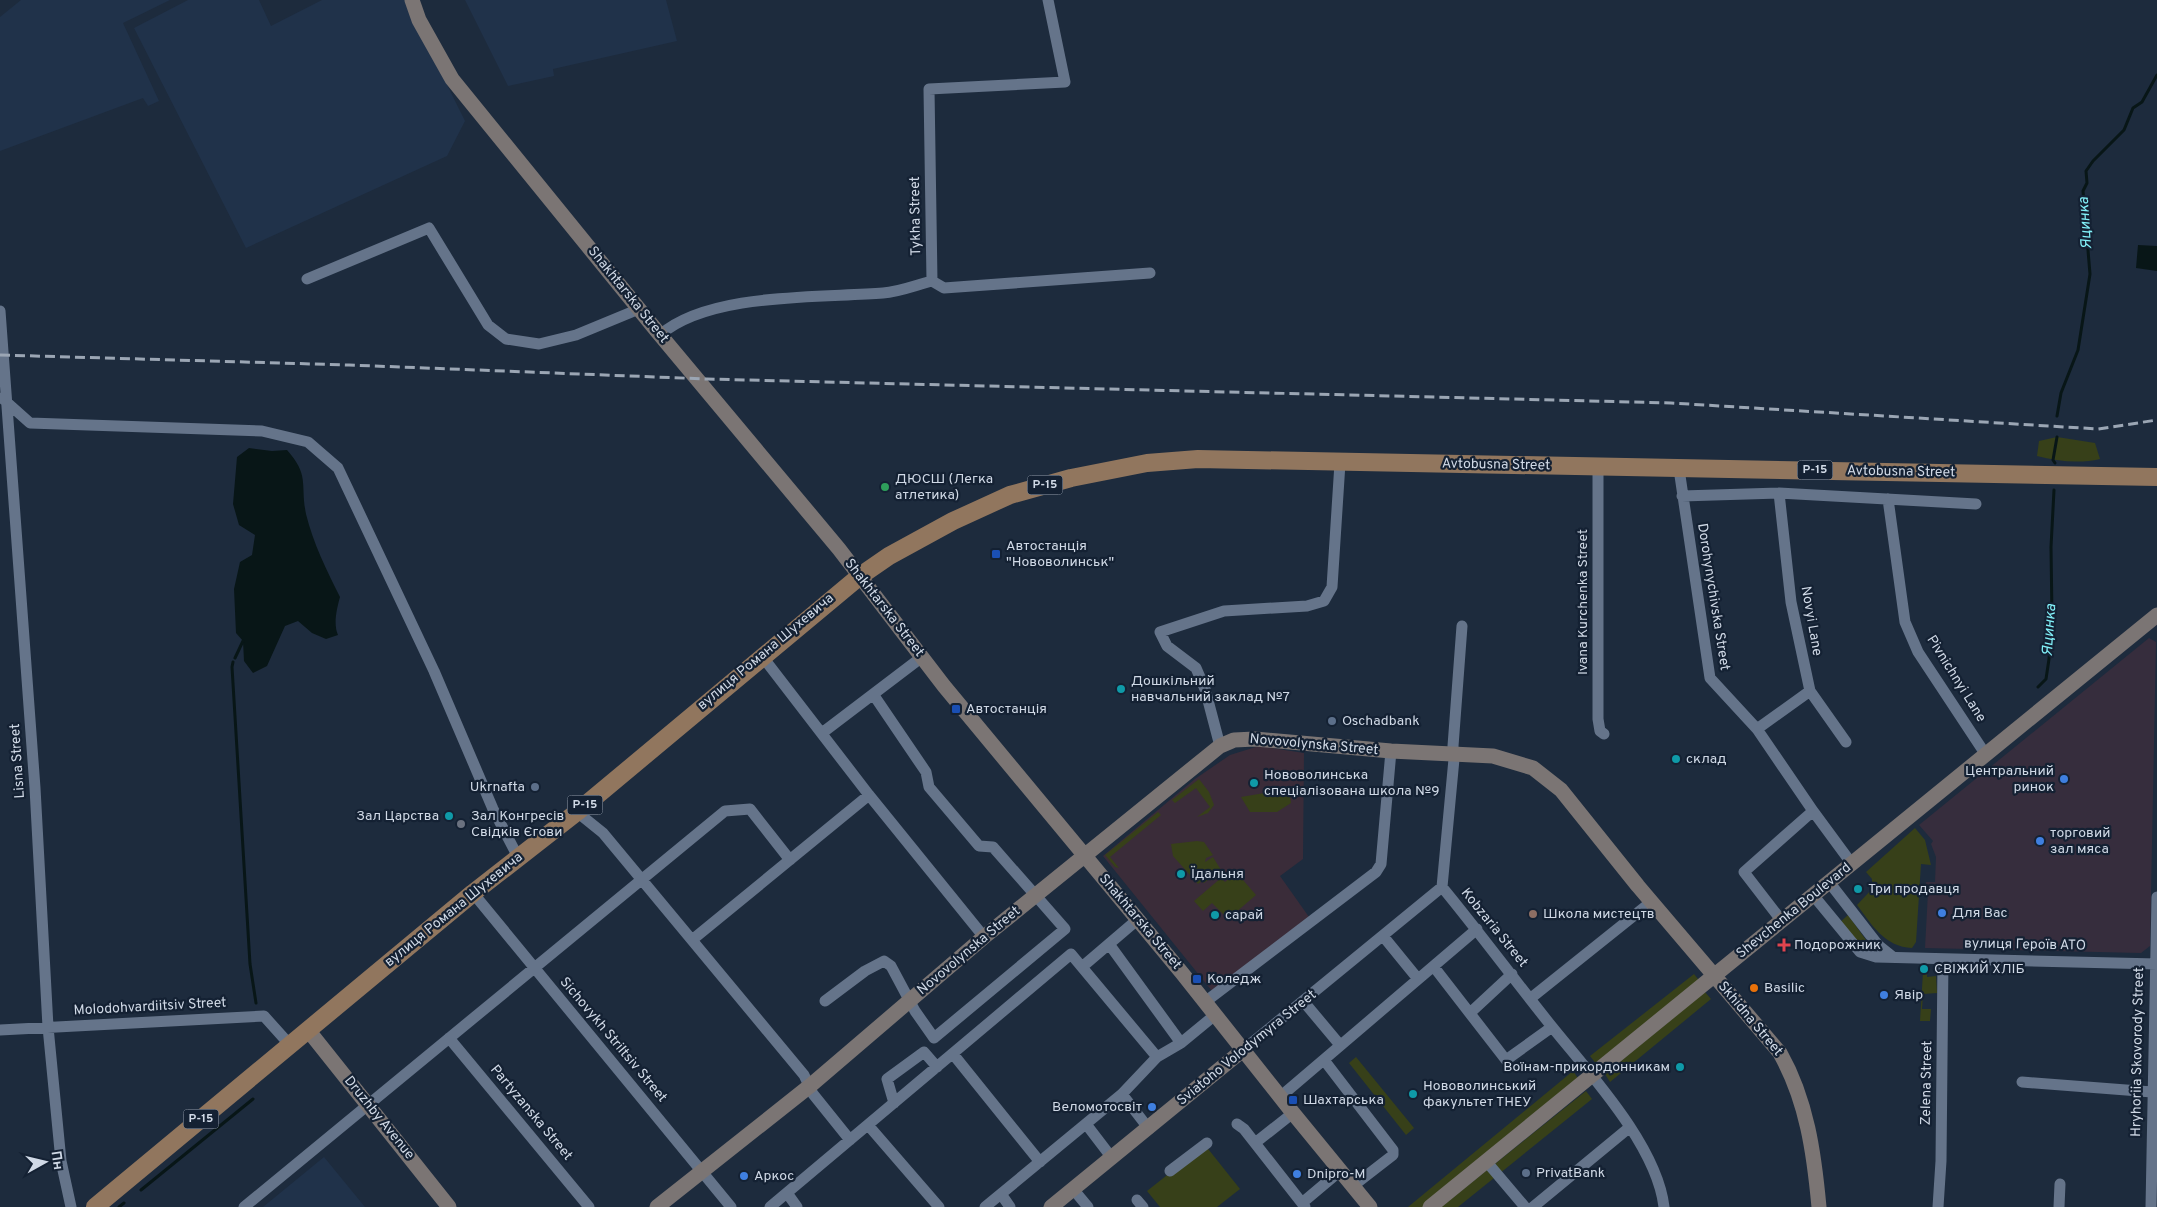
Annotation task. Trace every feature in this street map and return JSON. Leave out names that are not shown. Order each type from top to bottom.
[{"type":"main road","name":"Avtobusna Street","points":[[860,576],[889,556],[953,521],[1010,495],[1071,478],[1147,464],[1198,459],[2157,477]]},
{"type":"main road","name":"вулиця Романа Шухевича","points":[[95,1207],[473,893],[577,812],[860,576]]},
{"type":"street","name":"Shakhtarska Street","points":[[412,0],[419,20],[452,78],[660,335],[860,576],[922,656],[1370,1207]]},
{"type":"street","name":"Tykha Street","points":[[932,281],[929,90],[1065,82],[1048,0]]},
{"type":"street","points":[[307,279],[429,228],[488,325],[506,339],[539,344],[576,335],[639,309]]},
{"type":"street","points":[[660,335],[677,322],[729,306],[765,299],[886,293],[932,281],[944,288],[1150,273]]},
{"type":"street","name":"Lisna Street","points":[[0,311],[3,398],[35,788],[48,1027],[61,1161],[71,1207]]},
{"type":"street","points":[[3,398],[30,423],[262,431],[308,442],[338,468],[434,671],[493,809],[518,857]]},
{"type":"street","points":[[1220,746],[1205,689],[1196,668],[1185,657],[1167,646],[1160,632],[1224,611],[1308,606],[1324,601],[1332,587],[1340,463]]},
{"type":"street","name":"Ivana Kurchenka Street","points":[[1598,468],[1598,719],[1600,731],[1604,734]]},
{"type":"street","name":"Dorohynychivska Street","points":[[1679,469],[1710,678],[1757,729],[1813,812],[1849,861]]},
{"type":"street","points":[[1682,496],[1779,493],[1976,504]]},
{"type":"street","name":"Novyi Lane","points":[[1779,493],[1791,602],[1810,691],[1846,742]]},
{"type":"street","name":"Pivnichnyi Lane","points":[[1888,499],[1905,622],[1918,652],[1986,755]]},
{"type":"street","name":"Shevchenka Boulevard","points":[[1430,1207],[1714,977],[1829,882],[1849,861],[1986,755],[2157,614]]},
{"type":"street","name":"Kobzaria Street","points":[[1462,626],[1442,887],[1592,1075],[1630,1127],[1649,1161],[1664,1207]]},
{"type":"street","points":[[762,656],[869,795],[984,938]]},
{"type":"street","points":[[822,733],[922,656]]},
{"type":"street","points":[[1757,729],[1810,691]]},
{"type":"street","points":[[873,694],[926,772],[929,787],[979,846],[993,847],[1065,928],[934,1038],[910,1002]]},
{"type":"street","name":"Novovolynska Street","points":[[657,1207],[811,1085],[1084,856],[1220,746],[1234,740],[1255,738],[1391,751],[1493,756],[1533,768],[1561,790],[1714,977]]},
{"type":"street","points":[[1205,1002],[1376,872],[1381,864],[1391,751]]},
{"type":"street","points":[[692,940],[869,795]]},
{"type":"street","points":[[244,1207],[725,812],[750,809],[790,860]]},
{"type":"street","points":[[577,812],[603,832],[643,880],[811,1085],[813,1094],[850,1140]]},
{"type":"street","points":[[1781,920],[1744,872],[1813,812]]},
{"type":"street","points":[[1829,882],[1878,945],[1893,958]]},
{"type":"street","name":"Sviatoho Volodymyra Street","points":[[1051,1207],[1149,1129],[1442,887]]},
{"type":"street","name":"Sichovykh Striltsiv Street","points":[[473,893],[731,1207]]},
{"type":"street","name":"вулиця Героїв АТО","points":[[1813,895],[1860,952],[1876,957],[2156,964]]},
{"type":"street","name":"Hryhoriia Skovorody Street","points":[[2150,1207],[2154,1160],[2152,1092],[2157,897]]},
{"type":"street","points":[[1531,998],[1651,902]]},
{"type":"street","points":[[1082,967],[1137,920]]},
{"type":"street","points":[[1280,1097],[1477,929]]},
{"type":"street","points":[[1383,936],[1418,979]]},
{"type":"street","points":[[1109,944],[1181,1042]]},
{"type":"street","points":[[770,1207],[1071,954],[1157,1056]]},
{"type":"street","name":"Zelena Street","points":[[1938,1207],[1941,1161],[1943,959]]},
{"type":"street","name":"Novovolynska Street","points":[[825,1001],[865,971],[884,961],[891,966],[910,1002]]},
{"type":"street","points":[[1434,967],[1506,1060],[1552,1027]]},
{"type":"street","points":[[1470,1013],[1512,974]]},
{"type":"street","name":"Skhidna Street","points":[[1714,977],[1780,1053],[1794,1078],[1813,1149],[1819,1207]]},
{"type":"street","points":[[1304,1002],[1340,1046]]},
{"type":"street","points":[[985,1207],[1122,1094],[1157,1056],[1181,1042],[1215,1015]]},
{"type":"street","name":"Molodohvardiitsiv Street","points":[[0,1030],[264,1016],[290,1045]]},
{"type":"street","name":"Druzhby Avenue","points":[[308,1030],[449,1207]]},
{"type":"street","name":"Partyzanska Street","points":[[449,1038],[590,1207]]},
{"type":"street","points":[[894,1103],[887,1079],[924,1052],[937,1067]]},
{"type":"street","points":[[953,1054],[1040,1162]]},
{"type":"street","points":[[1324,1060],[1393,1150],[1393,1155],[1352,1186]]},
{"type":"street","points":[[2022,1082],[2152,1092]]},
{"type":"street","points":[[1122,1094],[1149,1129]]},
{"type":"street","points":[[1255,1143],[1293,1114]]},
{"type":"street","points":[[1086,1124],[1112,1158]]},
{"type":"street","points":[[1237,1124],[1255,1143],[1304,1205],[1340,1171]]},
{"type":"street","points":[[868,1125],[939,1207]]},
{"type":"street","points":[[1534,1207],[1630,1127]]},
{"type":"street","points":[[1170,1171],[1207,1143]]},
{"type":"street","points":[[1486,1161],[1526,1207]]},
{"type":"street","points":[[2059,1207],[2060,1184]]},
{"type":"street","points":[[1073,1189],[1088,1207]]},
{"type":"street","points":[[787,1193],[797,1207]]},
{"type":"street","points":[[1001,1194],[1010,1207]]},
{"type":"shaded area","points":[[21,0],[170,0],[123,23],[159,101],[148,106],[143,98],[0,151],[0,17]]},
{"type":"shaded area","points":[[188,0],[259,0],[271,26],[322,0],[405,0],[465,121],[447,156],[246,248],[134,28]]},
{"type":"shaded area","points":[[465,0],[666,0],[677,41],[553,69],[554,76],[508,86]]},
{"type":"shaded area","points":[[2138,245],[2157,246],[2157,271],[2136,268]]},
{"type":"shaded area","points":[[249,448],[272,451],[287,450],[299,467],[303,480],[304,504],[312,536],[340,597],[336,621],[338,635],[326,639],[312,633],[298,621],[285,626],[267,666],[253,673],[244,661],[243,641],[236,633],[234,589],[240,562],[252,555],[255,535],[239,525],[233,504],[237,457]]},
{"type":"shaded area","name":"Центральний ринок","points":[[2149,638],[2156,642],[2150,946],[2141,953],[1925,948],[1928,892],[1925,891],[1926,882],[1935,882],[1936,857],[1931,844],[1933,841],[1919,825]]},
{"type":"shaded area","points":[[1259,746],[1304,753],[1303,859],[1280,876],[1309,917],[1212,991],[1103,856],[1195,779],[1230,755]]},
{"type":"shaded area","points":[[324,1157],[365,1207],[263,1207]]},
{"type":"green space","points":[[2057,437],[2095,443],[2100,459],[2068,461],[2037,456],[2039,441]]},
{"type":"green space","points":[[1199,779],[1209,792],[1214,805],[1208,813],[1197,817],[1210,807],[1196,788],[1175,803],[1172,800]]},
{"type":"green space","points":[[1289,789],[1291,803],[1277,812],[1250,812],[1241,797]]},
{"type":"green space","points":[[1158,812],[1161,815],[1110,857],[1119,868],[1115,867],[1105,855]]},
{"type":"green space","points":[[1915,828],[1925,840],[1931,865],[1921,864],[1916,942],[1912,948],[1894,944],[1880,934],[1857,905],[1872,889],[1872,879],[1866,872]]},
{"type":"green space","points":[[1204,842],[1213,855],[1206,858],[1205,862],[1213,857],[1221,870],[1204,883],[1202,881],[1198,884],[1173,856],[1171,844]]},
{"type":"green space","points":[[1237,873],[1256,895],[1228,919],[1212,903],[1203,911],[1194,901],[1221,878],[1225,882]]},
{"type":"green space","points":[[1848,915],[1871,947],[1864,951],[1839,923]]},
{"type":"green space","points":[[1923,972],[1927,972],[1927,977],[1936,976],[1937,993],[1923,994],[1922,1009],[1931,1009],[1930,1021],[1920,1021]]},
{"type":"green space","points":[[1694,974],[1702,984],[1597,1065],[1590,1056]]},
{"type":"green space","points":[[1705,992],[1711,999],[1610,1082],[1605,1074]]},
{"type":"green space","points":[[1356,1057],[1414,1128],[1406,1135],[1349,1063]]},
{"type":"green space","points":[[1573,1071],[1580,1081],[1425,1207],[1408,1207]]},
{"type":"green space","points":[[1586,1091],[1592,1099],[1458,1207],[1441,1207]]},
{"type":"green space","points":[[1205,1145],[1240,1189],[1217,1207],[1160,1207],[1147,1191]]},
{"type":"waterway","name":"Яцинка","points":[[2057,416],[2061,393],[2078,350],[2090,274],[2083,191],[2087,183],[2086,171],[2093,161],[2124,130],[2133,108],[2142,102],[2157,75]]},
{"type":"waterway","name":"Яцинка","points":[[2055,463],[2053,460],[2057,437]]},
{"type":"waterway","name":"Яцинка","points":[[2038,687],[2046,679],[2049,659],[2052,617],[2051,547],[2054,490]]},
{"type":"waterway","points":[[235,658],[243,641]]},
{"type":"waterway","points":[[233,662],[250,964],[256,1003]]},
{"type":"waterway","points":[[141,1190],[253,1099]]},
{"type":"waterway","points":[[119,1207],[124,1203]]},
{"type":"railway","points":[[0,355],[349,365],[707,379],[1671,403],[2098,429],[2157,420]]},
{"type":"place","name":"ДЮСШ (Легка атлетика)","points":[[885,487]]},
{"type":"place","name":"Автостанція \"Нововолинськ\"","points":[[996,554]]},
{"type":"place","name":"Дошкільний навчальний заклад №7","points":[[1121,689]]},
{"type":"place","name":"Автостанція","points":[[956,709]]},
{"type":"place","name":"Oschadbank","points":[[1332,721]]},
{"type":"place","name":"склад","points":[[1676,759]]},
{"type":"place","name":"Центральний ринок","points":[[2064,779]]},
{"type":"place","name":"Нововолинська спеціалізована школа №9","points":[[1254,783]]},
{"type":"place","name":"Ukrnafta","points":[[535,787]]},
{"type":"place","name":"Зал Царства","points":[[449,816]]},
{"type":"place","name":"Зал Конгресів Свідків Єгови","points":[[461,824]]},
{"type":"place","name":"торговий зал мяса","points":[[2040,841]]},
{"type":"place","name":"Їдальня","points":[[1181,874]]},
{"type":"place","name":"Три продавця","points":[[1858,889]]},
{"type":"place","name":"Для Вас","points":[[1942,913]]},
{"type":"place","name":"Школа мистецтв","points":[[1533,914]]},
{"type":"place","name":"сарай","points":[[1215,915]]},
{"type":"place","name":"Подорожник","points":[[1784,945]]},
{"type":"place","name":"СВІЖИЙ ХЛІБ","points":[[1924,969]]},
{"type":"place","name":"Коледж","points":[[1197,979]]},
{"type":"place","name":"Basilic","points":[[1754,988]]},
{"type":"place","name":"Явір","points":[[1884,995]]},
{"type":"place","name":"Воїнам-прикордонникам","points":[[1680,1067]]},
{"type":"place","name":"Нововолинський факультет ТНЕУ","points":[[1413,1094]]},
{"type":"place","name":"Шахтарська","points":[[1293,1100]]},
{"type":"place","name":"Веломотосвіт","points":[[1152,1107]]},
{"type":"place","name":"PrivatBank","points":[[1526,1173]]},
{"type":"place","name":"Dnipro-M","points":[[1297,1174]]},
{"type":"place","name":"Аркос","points":[[744,1176]]}]
